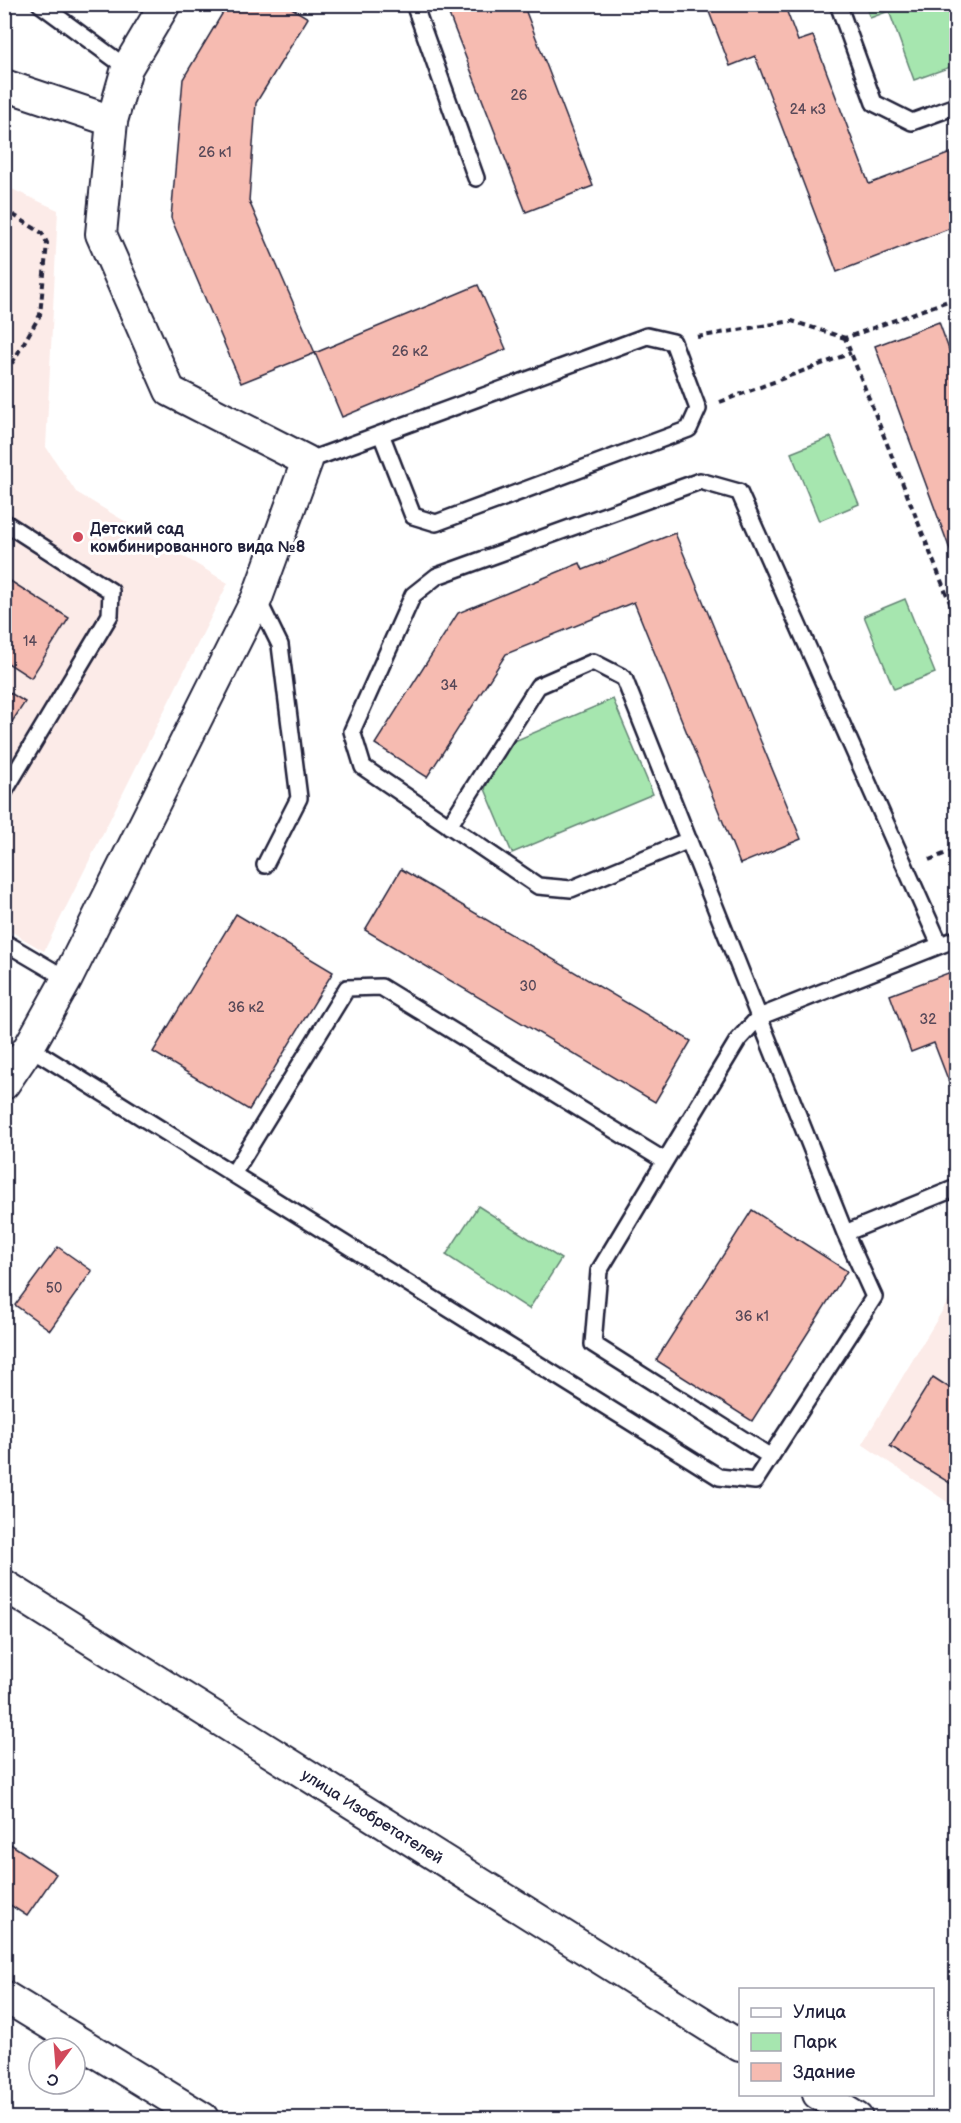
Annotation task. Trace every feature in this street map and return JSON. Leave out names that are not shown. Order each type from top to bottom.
[{"type":"street","points":[[4,1084],[29,1047],[67,979],[257,597],[307,461],[170,391],[101,234],[112,121],[127,68],[165,4]]},
{"type":"street","points":[[4,85],[112,121]]},
{"type":"street","name":"улица Изобретателей","points":[[4,1586],[739,2045]]},
{"type":"street","points":[[4,1996],[202,2118]]},
{"type":"street","points":[[821,2096],[857,2118]]},
{"type":"lane","points":[[40,4],[127,68]]},
{"type":"lane","points":[[414,4],[476,178]]},
{"type":"lane","points":[[838,4],[874,103],[912,122],[957,106]]},
{"type":"lane","points":[[307,461],[647,336],[673,342],[698,410],[689,429],[436,523],[413,516],[381,434]]},
{"type":"lane","points":[[689,840],[571,889],[538,886],[363,767],[352,730],[413,595],[437,576],[700,481],[739,492],[940,945]]},
{"type":"lane","points":[[4,522],[111,591],[110,615],[4,792]]},
{"type":"lane","points":[[257,597],[280,645],[300,798],[265,865]]},
{"type":"lane","points":[[29,1047],[719,1477],[755,1481],[874,1297],[845,1233],[624,678],[593,662],[538,686],[449,826]]},
{"type":"lane","points":[[771,1457],[592,1344],[599,1271],[738,1041],[759,1017],[957,939]]},
{"type":"lane","points":[[4,942],[67,979]]},
{"type":"lane","points":[[233,1174],[347,988],[381,987],[664,1161]]},
{"type":"lane","points":[[845,1233],[957,1188]]},
{"type":"path","points":[[4,209],[42,232],[47,243],[40,315],[4,377]]},
{"type":"path","points":[[673,342],[792,321],[845,338],[957,298]]},
{"type":"path","points":[[845,338],[957,618]]},
{"type":"path","points":[[698,410],[851,353]]},
{"type":"shaded area","name":"Детский сад комбинированного вида №8","points":[[5,186],[58,210],[46,447],[76,492],[228,583],[44,951],[5,928]]},
{"type":"shaded area","points":[[956,1288],[956,1508],[862,1444]]},
{"type":"green space","points":[[865,5],[954,5],[956,65],[914,80],[889,11],[870,18]]},
{"type":"green space","points":[[831,437],[859,504],[819,521],[791,453]]},
{"type":"green space","points":[[905,599],[935,673],[894,689],[864,616]]},
{"type":"green space","points":[[613,699],[653,794],[512,853],[485,789],[505,745]]},
{"type":"green space","points":[[478,1206],[561,1259],[529,1309],[446,1255]]},
{"type":"building","points":[[228,4],[285,4],[308,18],[256,103],[249,201],[315,353],[241,383],[171,218],[183,79]]},
{"type":"building","points":[[445,4],[523,4],[593,186],[526,212]]},
{"type":"building","points":[[706,4],[784,4],[798,41],[813,36],[869,184],[956,151],[956,226],[837,272],[755,56],[730,66]]},
{"type":"building","points":[[478,285],[506,349],[342,417],[315,353]]},
{"type":"building","points":[[939,322],[956,369],[956,566],[875,346]]},
{"type":"building","points":[[675,533],[801,839],[740,864],[634,602],[506,654],[427,777],[375,744],[458,613],[580,563],[583,570]]},
{"type":"building","points":[[4,577],[69,618],[31,678],[8,663],[4,668]]},
{"type":"building","points":[[4,689],[25,702],[4,734]]},
{"type":"building","points":[[401,869],[691,1041],[655,1102],[365,930]]},
{"type":"building","points":[[236,914],[333,972],[249,1110],[153,1052]]},
{"type":"building","points":[[956,970],[956,1094],[954,1095],[934,1043],[911,1052],[890,995]]},
{"type":"building","points":[[752,1210],[847,1271],[752,1421],[656,1360]]},
{"type":"building","points":[[58,1247],[92,1271],[50,1330],[15,1305]]},
{"type":"building","points":[[933,1377],[956,1392],[956,1487],[890,1446]]},
{"type":"building","points":[[9,1843],[56,1874],[27,1916],[4,1901],[4,1850]]},
{"type":"place","name":"Детский сад комбинированного вида №8","points":[[78,537]]}]
